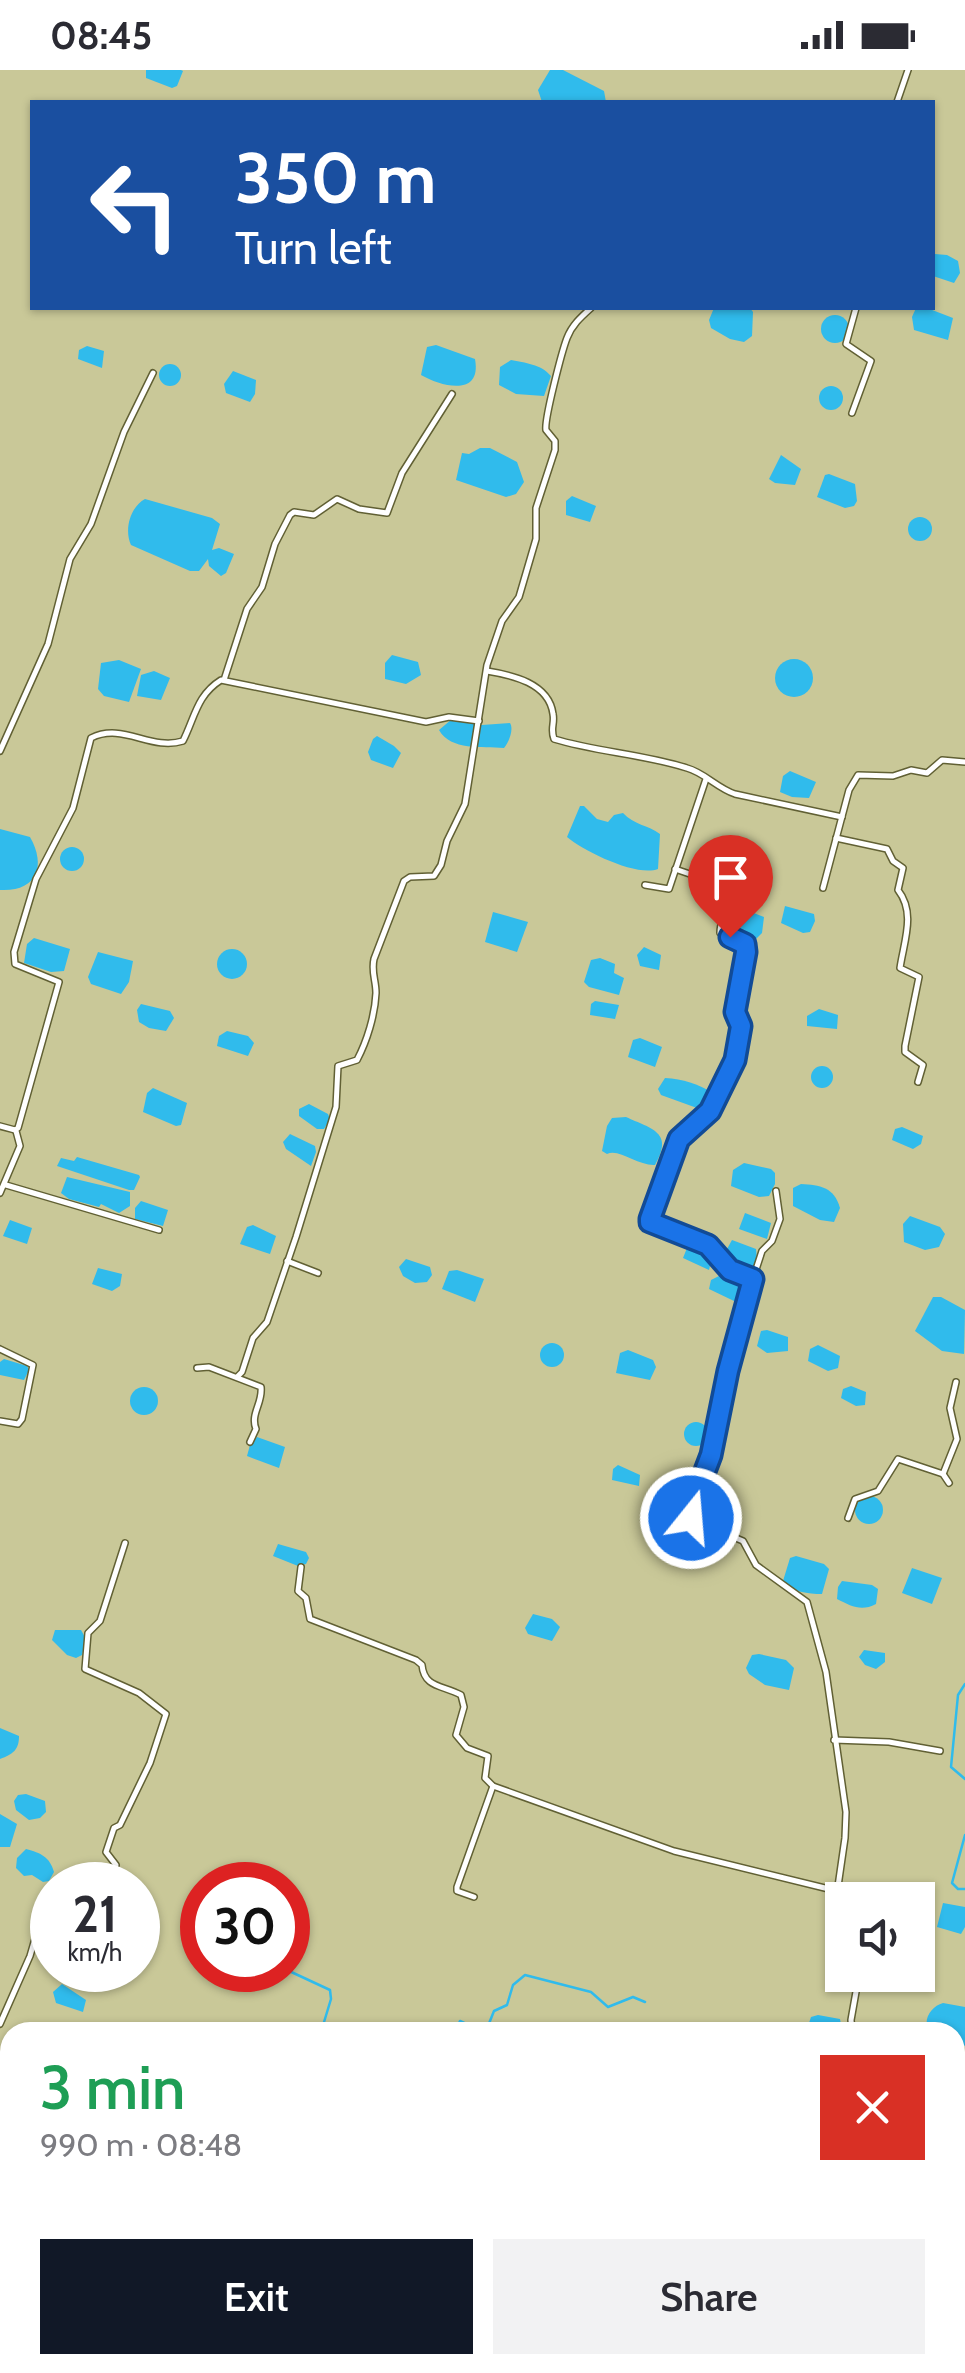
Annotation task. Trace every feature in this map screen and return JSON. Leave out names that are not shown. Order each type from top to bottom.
[{"type":"street","points":[[898,100],[908,70]]},
{"type":"street","points":[[237,1377],[253,1338],[267,1322],[288,1260],[336,1106],[338,1066],[358,1058],[370,1022],[376,1000],[372,968],[380,940],[404,881],[434,876],[440,869],[465,804],[486,671],[502,622],[519,596],[536,538],[536,508],[555,450],[544,421],[564,348],[575,323],[589,310]]},
{"type":"street","points":[[852,414],[871,361],[846,344],[855,310]]},
{"type":"street","points":[[0,752],[48,644],[70,559],[91,524],[124,432],[153,372]]},
{"type":"street","points":[[224,680],[246,610],[262,588],[275,544],[290,515],[314,515],[337,498],[359,509],[386,513],[402,473],[452,394]]},
{"type":"street","points":[[486,671],[534,684],[554,714],[550,730],[554,739],[661,760],[690,768],[735,794],[842,817]]},
{"type":"street","points":[[0,1193],[20,1146],[16,1130],[59,982],[16,964],[14,952],[36,879],[73,808],[91,738],[117,732],[154,743],[182,740],[206,689],[224,680],[426,722],[449,717],[478,721]]},
{"type":"street","points":[[823,888],[853,779],[858,774],[893,776],[910,770],[927,773],[942,760],[965,762]]},
{"type":"street","points":[[645,885],[669,889],[706,779]]},
{"type":"street","points":[[836,838],[887,849],[903,868],[898,890],[906,902],[909,932],[900,968],[919,977],[904,1046],[905,1052],[923,1065],[918,1082]]},
{"type":"street","points":[[676,869],[728,887],[720,933],[745,944],[735,1012],[741,1026],[735,1060],[710,1111],[679,1139],[650,1222],[708,1245],[730,1270],[753,1279]]},
{"type":"street","points":[[0,1126],[16,1130]]},
{"type":"street","points":[[6,1185],[159,1230]]},
{"type":"street","points":[[776,1191],[780,1218],[772,1241],[762,1251],[753,1279],[711,1455],[690,1514],[693,1520],[743,1541],[756,1565],[807,1602],[826,1672],[846,1812],[839,1882]]},
{"type":"street","points":[[288,1260],[318,1273]]},
{"type":"street","points":[[0,1349],[33,1365],[22,1419],[18,1424],[0,1421]]},
{"type":"street","points":[[197,1368],[209,1367],[254,1382],[262,1390],[252,1418],[256,1429],[250,1442]]},
{"type":"street","points":[[943,1474],[956,1439],[950,1408],[956,1382]]},
{"type":"street","points":[[848,1518],[855,1499],[878,1491],[898,1458],[943,1474],[948,1482]]},
{"type":"street","points":[[114,1862],[106,1852],[114,1828],[120,1825],[143,1779],[166,1714],[139,1692],[86,1668],[88,1632],[100,1620],[125,1543]]},
{"type":"street","points":[[301,1567],[298,1591],[306,1598],[310,1619],[416,1660],[422,1665],[428,1683],[461,1694],[464,1707],[456,1735],[467,1748],[488,1756],[485,1778],[493,1786],[674,1851],[825,1888]]},
{"type":"street","points":[[834,1740],[889,1742],[940,1752]]},
{"type":"street","points":[[474,1897],[463,1895],[457,1886],[493,1786]]},
{"type":"street","points":[[1,2022],[30,1956]]},
{"type":"street","points":[[853,2022],[857,1992]]},
{"type":"water","points":[[146,70],[183,71],[177,86],[172,88],[146,78]]},
{"type":"water","points":[[550,70],[563,70],[604,91],[606,100],[541,100],[538,90]]},
{"type":"water","points":[[935,254],[958,261],[960,273],[954,283],[935,277]]},
{"type":"water","points":[[713,310],[752,310],[752,336],[744,342],[730,339],[711,328]]},
{"type":"water","points":[[915,310],[932,310],[953,318],[948,340],[914,330]]},
{"type":"water","points":[[835,315],[845,319],[849,329],[845,339],[835,343],[825,339],[821,329],[825,319]]},
{"type":"water","points":[[436,345],[475,359],[476,371],[467,384],[449,385],[421,375],[427,347]]},
{"type":"water","points":[[87,346],[104,351],[102,368],[78,359],[79,350]]},
{"type":"water","points":[[511,360],[538,366],[551,376],[544,396],[516,394],[499,385],[500,367]]},
{"type":"water","points":[[170,364],[178,367],[178,383],[170,386],[162,383],[159,375],[162,367]]},
{"type":"water","points":[[233,371],[256,380],[250,402],[226,393],[224,384]]},
{"type":"water","points":[[831,386],[843,398],[831,410],[819,398]]},
{"type":"water","points":[[490,448],[517,462],[524,482],[516,494],[506,497],[456,480],[462,453]]},
{"type":"water","points":[[781,455],[801,469],[795,485],[769,479]]},
{"type":"water","points":[[825,475],[855,484],[854,506],[845,508],[817,497]]},
{"type":"water","points":[[572,496],[596,506],[590,522],[566,515],[566,501]]},
{"type":"water","points":[[145,499],[212,518],[220,524],[212,550],[219,548],[234,554],[226,573],[221,576],[209,566],[208,559],[199,571],[190,571],[131,545],[130,519]]},
{"type":"water","points":[[920,517],[929,520],[929,538],[920,541],[911,538],[908,529],[911,520]]},
{"type":"water","points":[[392,655],[418,662],[421,675],[406,684],[385,679],[385,663]]},
{"type":"water","points":[[794,659],[807,665],[813,678],[807,691],[794,697],[781,691],[775,678],[781,665]]},
{"type":"water","points":[[119,660],[141,669],[129,702],[104,696],[98,689],[101,663]]},
{"type":"water","points":[[154,671],[170,678],[161,700],[137,696],[141,675]]},
{"type":"water","points":[[452,719],[482,725],[510,723],[510,736],[504,748],[459,744],[439,730]]},
{"type":"water","points":[[377,736],[401,753],[393,768],[371,760],[368,752]]},
{"type":"water","points":[[790,771],[816,782],[809,798],[780,792],[783,776]]},
{"type":"water","points":[[580,806],[608,822],[623,813],[660,834],[658,869],[625,866],[598,856],[567,837]]},
{"type":"water","points":[[0,829],[30,837],[38,858],[35,876],[12,890],[0,890]]},
{"type":"water","points":[[72,847],[84,859],[72,871],[60,859]]},
{"type":"water","points":[[733,905],[764,917],[762,933],[755,940],[724,929],[723,920]]},
{"type":"water","points":[[785,906],[814,914],[810,932],[803,933],[781,923]]},
{"type":"water","points":[[493,912],[528,922],[517,952],[485,942]]},
{"type":"water","points":[[34,938],[70,949],[64,971],[51,972],[24,963],[27,944]]},
{"type":"water","points":[[644,947],[661,955],[659,970],[640,966],[637,955]]},
{"type":"water","points":[[232,949],[243,953],[247,964],[243,975],[232,979],[221,975],[217,964],[221,953]]},
{"type":"water","points":[[98,952],[133,961],[129,982],[121,994],[91,984],[88,977]]},
{"type":"water","points":[[600,958],[615,964],[614,973],[624,978],[619,995],[584,982],[591,960]]},
{"type":"water","points":[[595,1001],[619,1005],[615,1019],[590,1015]]},
{"type":"water","points":[[141,1004],[170,1011],[174,1018],[166,1031],[139,1022],[137,1010]]},
{"type":"water","points":[[819,1009],[838,1015],[837,1029],[807,1026],[807,1016]]},
{"type":"water","points":[[227,1031],[248,1036],[254,1043],[248,1056],[217,1046],[219,1036]]},
{"type":"water","points":[[640,1038],[662,1047],[655,1067],[628,1057],[633,1040]]},
{"type":"water","points":[[822,1066],[830,1069],[830,1085],[822,1088],[814,1085],[811,1077],[814,1069]]},
{"type":"water","points":[[665,1078],[690,1082],[713,1093],[707,1107],[697,1108],[661,1095],[658,1089]]},
{"type":"water","points":[[153,1088],[187,1103],[181,1125],[143,1112],[147,1093]]},
{"type":"water","points":[[309,1104],[328,1114],[330,1119],[324,1129],[317,1129],[299,1116],[299,1109]]},
{"type":"water","points":[[626,1117],[652,1129],[661,1138],[655,1165],[602,1151],[612,1118]]},
{"type":"water","points":[[902,1127],[923,1136],[921,1144],[913,1149],[892,1140],[895,1129]]},
{"type":"water","points":[[290,1134],[315,1146],[311,1166],[286,1149],[283,1142]]},
{"type":"water","points":[[77,1157],[140,1177],[134,1190],[129,1190],[57,1166],[61,1158],[74,1161]]},
{"type":"water","points":[[744,1163],[775,1173],[769,1196],[759,1197],[731,1186],[733,1170]]},
{"type":"water","points":[[67,1177],[130,1192],[130,1206],[119,1213],[101,1204],[99,1207],[69,1199],[61,1193]]},
{"type":"water","points":[[801,1184],[830,1191],[840,1208],[834,1222],[820,1220],[793,1206],[793,1188]]},
{"type":"water","points":[[141,1201],[168,1210],[163,1226],[135,1219],[135,1208]]},
{"type":"water","points":[[745,1213],[771,1223],[767,1239],[739,1229]]},
{"type":"water","points":[[910,1216],[940,1227],[945,1234],[939,1247],[925,1250],[904,1242],[903,1224]]},
{"type":"water","points":[[10,1220],[32,1228],[27,1244],[3,1236]]},
{"type":"water","points":[[253,1225],[276,1236],[270,1254],[240,1244],[247,1227]]},
{"type":"water","points":[[732,1240],[756,1249],[753,1269],[742,1269],[722,1258]]},
{"type":"water","points":[[689,1243],[713,1254],[709,1270],[683,1258]]},
{"type":"water","points":[[406,1259],[430,1267],[432,1275],[427,1282],[415,1283],[403,1276],[399,1267]]},
{"type":"water","points":[[98,1268],[122,1274],[120,1286],[112,1291],[92,1284]]},
{"type":"water","points":[[449,1271],[484,1279],[475,1302],[442,1289]]},
{"type":"water","points":[[721,1275],[743,1286],[741,1300],[734,1301],[709,1289],[711,1280]]},
{"type":"water","points":[[933,1297],[941,1297],[965,1310],[964,1354],[942,1351],[915,1331]]},
{"type":"water","points":[[761,1331],[788,1337],[788,1351],[767,1353],[757,1346]]},
{"type":"water","points":[[552,1343],[561,1346],[561,1364],[552,1367],[543,1364],[540,1355],[543,1346]]},
{"type":"water","points":[[818,1345],[840,1356],[838,1368],[828,1371],[808,1361],[810,1349]]},
{"type":"water","points":[[628,1350],[653,1360],[656,1367],[650,1380],[616,1373],[620,1353]]},
{"type":"water","points":[[4,1359],[27,1366],[24,1380],[0,1375],[0,1362]]},
{"type":"water","points":[[851,1386],[866,1392],[865,1405],[856,1406],[841,1398],[843,1389]]},
{"type":"water","points":[[144,1387],[154,1391],[158,1401],[154,1411],[144,1415],[134,1411],[130,1401],[134,1391]]},
{"type":"water","points":[[696,1422],[708,1434],[696,1446],[684,1434]]},
{"type":"water","points":[[257,1437],[285,1447],[279,1468],[247,1456]]},
{"type":"water","points":[[618,1465],[640,1475],[639,1486],[612,1480],[613,1469]]},
{"type":"water","points":[[869,1496],[879,1500],[883,1510],[879,1520],[869,1524],[859,1520],[855,1510],[859,1500]]},
{"type":"water","points":[[278,1544],[306,1552],[306,1564],[298,1566],[273,1556]]},
{"type":"water","points":[[796,1556],[829,1569],[822,1594],[801,1592],[783,1581],[790,1558]]},
{"type":"water","points":[[912,1568],[942,1578],[932,1604],[902,1593]]},
{"type":"water","points":[[842,1581],[878,1589],[876,1604],[861,1608],[837,1599]]},
{"type":"water","points":[[533,1614],[552,1619],[560,1627],[552,1641],[528,1634],[525,1628]]},
{"type":"water","points":[[55,1630],[81,1630],[86,1639],[82,1655],[67,1655],[52,1640]]},
{"type":"water","points":[[864,1650],[885,1653],[885,1662],[876,1669],[865,1665],[859,1657]]},
{"type":"water","points":[[752,1655],[786,1660],[794,1668],[789,1690],[765,1685],[749,1674],[746,1668]]},
{"type":"water","points":[[0,1728],[19,1736],[14,1751],[0,1759]]},
{"type":"water","points":[[18,1795],[45,1801],[46,1812],[40,1818],[29,1820],[16,1810],[14,1801]]},
{"type":"water","points":[[0,1814],[17,1824],[10,1847],[0,1847]]},
{"type":"water","points":[[26,1849],[49,1862],[30,1862],[30,1875],[24,1876],[16,1868],[17,1858]]},
{"type":"water","points":[[943,1903],[965,1907],[961,1934],[937,1927]]},
{"type":"water","points":[[53,1992],[74,1992],[86,2000],[83,2012],[56,2003]]},
{"type":"water","points":[[943,2003],[965,2007],[965,2022],[927,2022],[935,2007]]},
{"type":"water","points":[[818,2015],[841,2022],[809,2022]]},
{"type":"waterway","points":[[965,1684],[958,1695],[951,1767],[965,1779]]},
{"type":"waterway","points":[[965,1835],[952,1883],[965,1889]]},
{"type":"waterway","points":[[490,2022],[494,2011],[507,2005],[513,1985],[525,1975],[591,1992],[608,2007],[633,1997],[645,2002]]},
{"type":"waterway","points":[[310,1981],[330,1990],[324,2022]]},
{"type":"route","points":[[691,1518],[691,1508],[711,1455],[753,1279],[730,1270],[708,1245],[661,1228],[650,1219],[679,1139],[710,1111],[738,1050],[741,1026],[735,1012],[746,952],[745,944],[730,937]]}]
